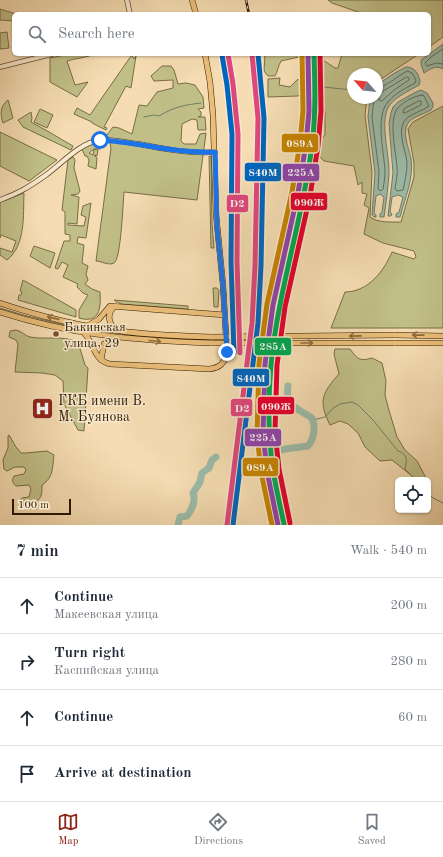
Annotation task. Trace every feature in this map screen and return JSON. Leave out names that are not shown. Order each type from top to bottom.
[{"type":"main road","points":[[192,0],[195,12]]},
{"type":"main road","points":[[84,333],[90,340],[100,360],[110,364],[209,369],[219,367],[226,359],[227,352],[223,285],[217,227],[212,104],[205,56]]},
{"type":"main road","points":[[0,303],[44,316],[88,326],[148,334],[212,337],[394,335],[443,336]]},
{"type":"main road","points":[[88,326],[99,320],[108,307],[115,306],[225,315]]},
{"type":"main road","points":[[115,306],[111,310],[109,319],[110,325],[119,331]]},
{"type":"main road","points":[[0,312],[44,325],[84,333],[116,338],[163,342],[443,343]]},
{"type":"main road","points":[[100,360],[104,344],[116,338]]},
{"type":"street","points":[[126,0],[129,12]]},
{"type":"street","points":[[0,67],[44,56]]},
{"type":"street","points":[[0,200],[20,193],[82,147],[99,140],[205,153],[215,152]]},
{"type":"shaded area","points":[[328,0],[443,0],[443,37],[431,46],[431,12],[358,12],[332,3]]},
{"type":"shaded area","points":[[0,9],[12,13],[12,21],[0,20]]},
{"type":"shaded area","points":[[7,32],[9,48],[0,49],[0,33]]},
{"type":"shaded area","points":[[60,56],[88,56],[67,61],[75,85],[88,82],[77,97],[50,82],[50,58]]},
{"type":"shaded area","points":[[131,56],[134,59],[136,56],[131,88],[126,86],[104,127],[107,128],[106,130],[74,114],[77,108],[90,115]]},
{"type":"shaded area","points":[[265,56],[299,56],[281,61],[275,76],[268,76],[264,71]]},
{"type":"shaded area","points":[[341,56],[416,56],[383,78],[383,68],[347,68],[347,104],[366,104],[365,115],[372,172],[370,217],[373,219],[385,222],[401,222],[414,177],[414,163],[408,129],[413,122],[443,106],[443,328],[331,328],[345,292],[361,288],[374,279],[385,266],[392,252],[414,259],[416,257],[414,251],[383,243],[364,234],[369,208],[364,205],[367,194],[362,193],[362,182],[358,185],[354,166],[324,161],[317,154],[318,141],[325,135],[325,112],[317,92],[317,60],[320,58],[335,68],[338,68]]},
{"type":"shaded area","points":[[162,66],[171,66],[174,70],[178,84],[186,83],[195,85],[203,97],[204,108],[198,109],[201,112],[201,116],[198,117],[205,117],[206,130],[198,130],[197,120],[192,119],[182,124],[181,141],[184,144],[196,144],[200,134],[206,133],[197,200],[124,192],[120,242],[116,259],[112,264],[96,261],[111,148],[109,139],[102,138],[104,134],[107,135],[113,127],[132,134],[139,105],[147,106],[157,92],[173,88],[173,80],[154,81],[151,76]]},
{"type":"shaded area","points":[[280,78],[279,85],[290,87],[298,79],[300,83],[300,94],[298,96],[268,97],[268,79]]},
{"type":"shaded area","points":[[8,100],[13,118],[3,123],[1,110],[5,102]]},
{"type":"shaded area","points":[[40,109],[53,115],[47,128],[34,122]]},
{"type":"shaded area","points":[[31,112],[31,122],[73,146],[71,150],[23,127],[18,120]]},
{"type":"shaded area","points":[[311,115],[319,116],[317,131],[310,131]]},
{"type":"shaded area","points":[[0,132],[57,160],[29,181],[0,166]]},
{"type":"shaded area","points":[[100,141],[100,149],[94,149],[98,150],[97,156],[94,155],[97,158],[96,169],[88,166],[89,160],[87,156],[85,156],[82,149]],"holes":[[[94,149],[93,155],[89,153]]]},
{"type":"shaded area","points":[[209,156],[211,156],[214,248],[211,248]]},
{"type":"shaded area","points":[[73,157],[75,160],[74,168],[80,191],[78,194],[71,195],[79,197],[77,224],[68,223],[68,225],[84,226],[86,217],[81,215],[83,206],[91,203],[86,238],[78,237],[77,243],[84,245],[82,263],[88,266],[86,274],[88,280],[85,284],[100,292],[98,313],[91,319],[79,318],[79,310],[88,295],[83,293],[77,287],[78,284],[63,277],[68,265],[62,262],[58,269],[55,268],[64,241],[70,241],[70,235],[65,234],[65,212],[62,210],[68,160]]},
{"type":"shaded area","points":[[24,193],[22,229],[18,246],[7,260],[0,255],[0,248],[12,252],[16,241],[1,235],[0,238],[0,202]]},
{"type":"shaded area","points":[[34,246],[55,253],[50,268],[30,256]]},
{"type":"shaded area","points":[[23,280],[76,310],[76,317],[18,300],[19,295],[21,295],[22,292],[20,291]]},
{"type":"shaded area","points":[[213,288],[217,288],[219,290],[218,307],[214,307]]},
{"type":"shaded area","points":[[114,300],[188,306],[188,309],[121,304]]},
{"type":"shaded area","points":[[0,308],[82,329],[82,330],[27,317]]},
{"type":"shaded area","points":[[16,330],[30,337],[60,338],[78,342],[85,365],[88,368],[84,431],[78,430],[64,404],[63,381],[55,375],[15,372],[18,344],[16,340],[9,337],[10,331]]},
{"type":"shaded area","points":[[335,349],[350,349],[358,358],[364,360],[372,358],[382,363],[386,381],[385,395],[397,437],[405,450],[417,461],[425,477],[413,477],[392,460],[380,461],[365,447],[358,433],[348,424],[340,421],[330,425],[326,417],[323,403],[326,392],[339,374],[334,354]]},
{"type":"shaded area","points":[[9,435],[21,453],[47,451],[54,455],[52,472],[49,479],[42,485],[41,497],[37,501],[25,506],[21,505],[19,501],[22,498],[29,497],[31,489],[29,485],[16,486],[13,480],[14,476],[24,474],[26,470],[24,467],[15,467],[7,471],[4,469],[3,460],[8,448]]},
{"type":"water","points":[[443,44],[443,69],[435,67],[424,73],[421,60],[426,56],[431,56],[431,53]]},
{"type":"water","points":[[406,67],[409,67],[412,68],[419,76],[420,82],[419,85],[402,94],[395,100],[389,106],[386,113],[385,130],[389,166],[387,196],[384,217],[380,217],[384,197],[380,194],[376,196],[374,213],[376,217],[374,217],[372,215],[375,173],[368,117],[369,104],[383,104],[383,81]]},
{"type":"water","points":[[421,90],[427,93],[433,103],[433,107],[431,110],[411,120],[407,126],[407,145],[412,166],[410,181],[400,217],[396,217],[396,214],[399,212],[403,197],[398,195],[392,197],[390,212],[392,214],[391,216],[388,216],[393,173],[389,123],[391,113],[393,107],[398,102]]},
{"type":"waterway","points":[[323,87],[347,89]]},
{"type":"waterway","points":[[144,117],[154,115],[159,116],[179,107],[201,103]]},
{"type":"waterway","points":[[273,453],[285,449],[308,446],[313,436],[314,425],[312,418],[297,409],[291,403],[289,399],[288,386]]},
{"type":"waterway","points":[[313,420],[325,417],[332,409],[340,404],[352,402],[358,405],[373,420],[398,451],[404,454],[406,458],[405,469],[413,477]]},
{"type":"waterway","points":[[178,525],[180,517],[187,516],[192,508],[194,502],[193,493],[200,482],[202,473],[209,468],[212,460],[216,457]]},
{"type":"waterway","points":[[431,496],[443,503]]},
{"type":"railway","points":[[246,0],[249,12]]},
{"type":"railway","points":[[231,525],[253,354],[258,271],[261,119],[255,56]]},
{"type":"transit line","name":"840М","points":[[222,56],[232,134],[231,262],[234,353]]},
{"type":"transit line","name":"D2","points":[[228,56],[238,134],[237,262],[240,353]]},
{"type":"transit line","name":"D2","points":[[227,525],[252,323],[255,266],[258,118],[252,56]]},
{"type":"transit line","name":"840М","points":[[233,525],[258,323],[261,266],[264,118],[258,56]]},
{"type":"transit line","name":"089А","points":[[272,525],[261,472],[257,434],[259,364],[267,304],[292,192],[300,143],[303,111],[302,56]]},
{"type":"transit line","name":"225А","points":[[278,525],[267,471],[263,433],[265,364],[273,305],[298,193],[306,144],[309,111],[308,56]]},
{"type":"transit line","name":"285А","points":[[284,524],[275,484],[271,457],[269,418],[270,378],[274,337],[279,309],[303,200],[312,145],[315,110],[314,56]]},
{"type":"transit line","name":"090Ж","points":[[290,523],[279,469],[275,432],[277,365],[285,307],[310,196],[318,146],[321,111],[320,56]]},
{"type":"place","name":"Бакинская улица, 29","points":[[56,334]]},
{"type":"place","name":"ГКБ имени В. М. Буянова","points":[[43,409]]},
{"type":"route","points":[[100,140],[124,142],[156,148],[205,153],[215,152],[216,214],[223,285],[227,352]]}]
